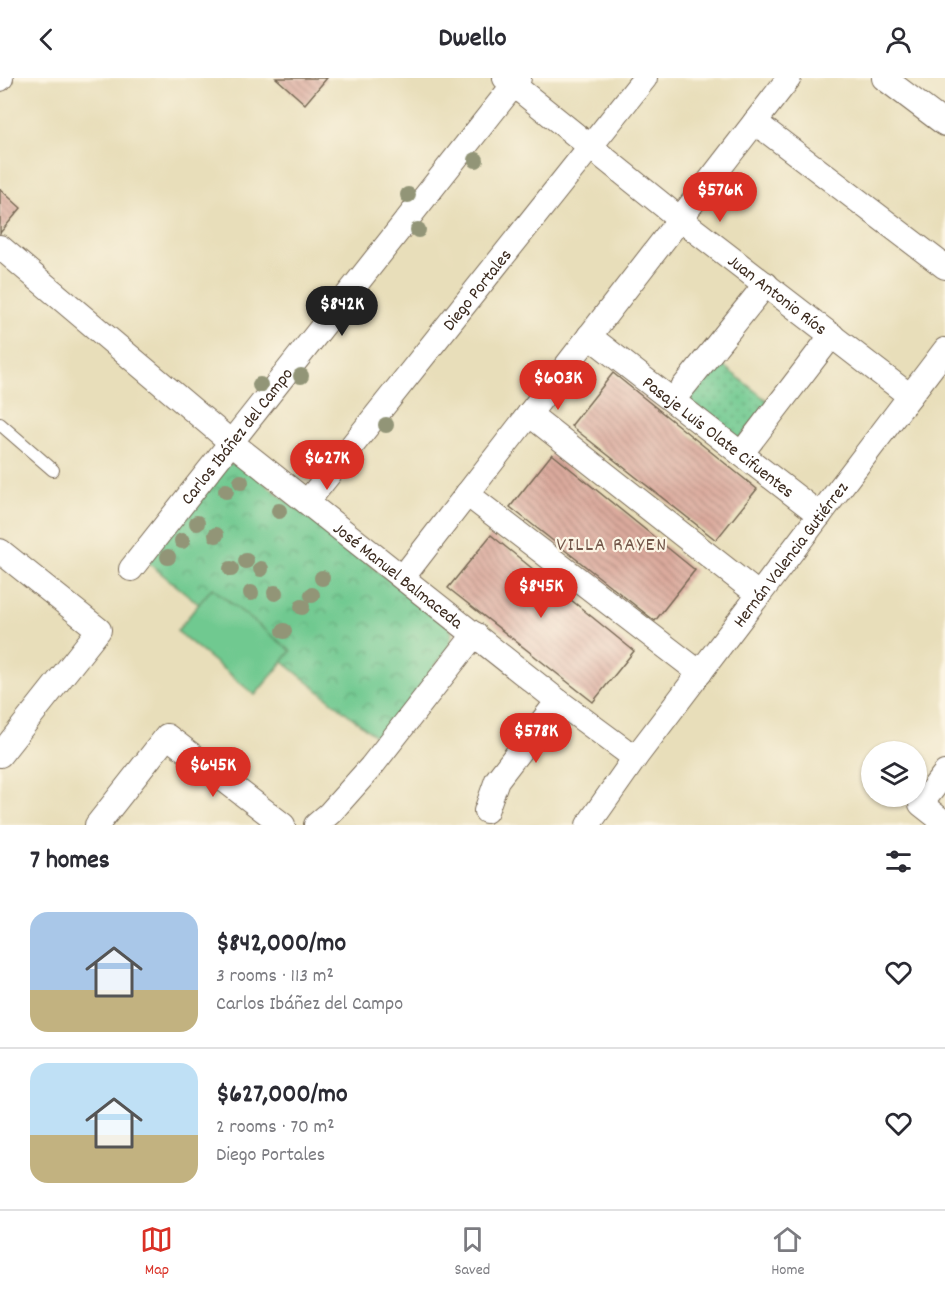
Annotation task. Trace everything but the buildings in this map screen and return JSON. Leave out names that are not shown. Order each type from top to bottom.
[{"type":"street","name":"Diego Portales","points":[[307,502],[645,78]]},
{"type":"street","points":[[403,577],[789,78]]},
{"type":"street","points":[[884,78],[945,124]]},
{"type":"street","name":"Juan Antonio Ríos","points":[[513,80],[590,147],[680,219],[910,396]]},
{"type":"street","name":"Carlos Ibáñez del Campo","points":[[131,569],[232,443],[513,80]]},
{"type":"street","points":[[755,122],[945,267]]},
{"type":"street","name":"José Manuel Balmaceda","points":[[0,246],[232,443],[558,701],[635,759]]},
{"type":"street","points":[[673,400],[766,284]]},
{"type":"street","points":[[741,454],[832,335]]},
{"type":"street","name":"Pasaje Luis Olate Cifuentes","points":[[589,336],[820,515]]},
{"type":"street","name":"Hernán Valencia Gutiérrez","points":[[588,825],[635,759],[945,350]]},
{"type":"street","points":[[529,414],[759,595]]},
{"type":"street","points":[[467,494],[700,673]]},
{"type":"street","points":[[0,551],[99,630],[0,755]]},
{"type":"street","points":[[316,825],[330,813],[371,767],[475,634]]},
{"type":"street","points":[[486,811],[497,780],[558,701]]},
{"type":"street","points":[[97,825],[167,736],[283,825]]},
{"type":"street","points":[[945,773],[921,804],[945,823]]},
{"type":"lane","points":[[0,424],[53,470]]},
{"type":"green space","points":[[716,360],[769,402],[738,441],[685,399]]},
{"type":"green space","points":[[238,463],[449,626],[452,633],[450,646],[380,740],[283,662],[255,695],[177,631],[199,604],[147,562],[226,465]]},
{"type":"green space","points":[[212,588],[291,651],[255,695],[177,631]]},
{"type":"district","name":"VILLA RAYEN","points":[[612,543]]}]
